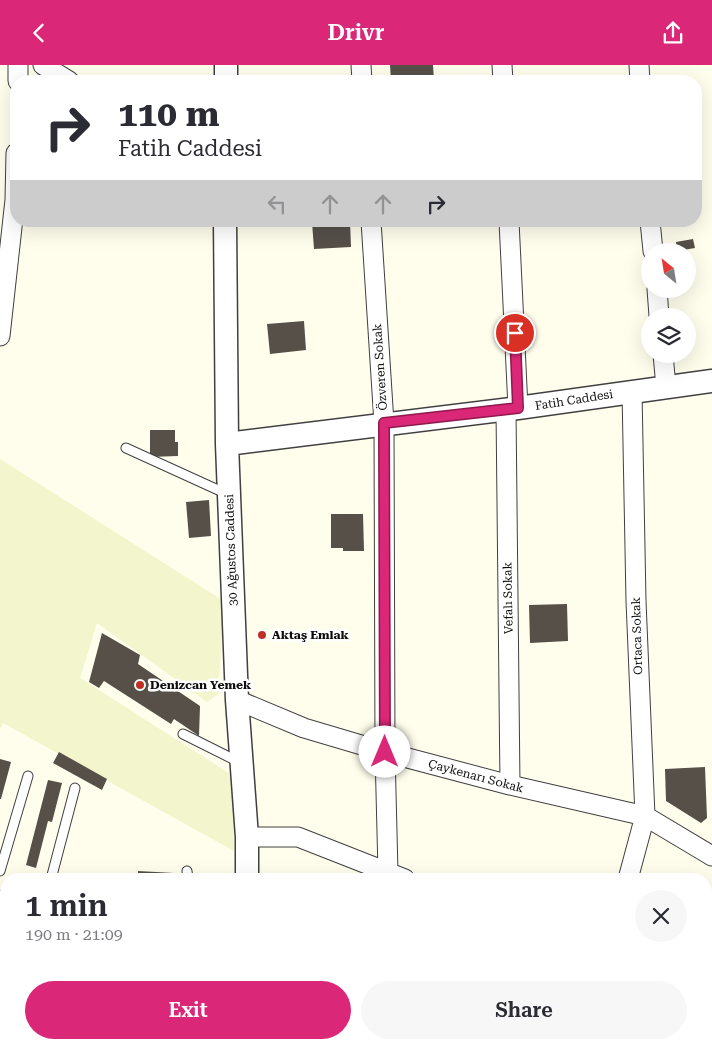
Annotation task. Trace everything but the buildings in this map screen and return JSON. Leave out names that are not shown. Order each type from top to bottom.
[{"type":"street","points":[[42,65],[59,75]]},
{"type":"street","points":[[0,336],[12,227]]},
{"type":"street","name":"30 Ağustos Caddesi","points":[[225,227],[227,444],[237,701],[247,837],[247,873]]},
{"type":"street","name":"Özveren Sokak","points":[[371,227],[384,423],[385,752],[388,872]]},
{"type":"street","name":"Vefalı Sokak","points":[[510,227],[512,409],[510,785]]},
{"type":"street","points":[[651,227],[652,243]]},
{"type":"street","points":[[664,363],[666,387]]},
{"type":"street","name":"Fatih Caddesi","points":[[227,444],[384,423],[512,409],[712,381]]},
{"type":"street","name":"Ortaca Sokak","points":[[630,873],[645,816],[636,601],[632,391]]},
{"type":"street","name":"Çaykenarı Sokak","points":[[237,701],[304,728],[385,752],[510,785],[645,816],[712,856]]},
{"type":"street","points":[[247,837],[298,837],[388,872]]},
{"type":"lane","points":[[126,447],[229,495]]},
{"type":"lane","points":[[183,734],[241,764]]},
{"type":"lane","points":[[0,871],[28,776]]},
{"type":"lane","points":[[53,873],[76,789]]},
{"type":"green space","points":[[0,459],[227,603],[224,605],[218,694],[207,702],[97,623],[80,678],[235,777],[234,851],[3,723],[0,729]]},
{"type":"place","name":"Aktaş Emlak","points":[[262,635]]},
{"type":"place","name":"Denizcan Yemek","points":[[140,685]]},
{"type":"route","points":[[385,752],[384,423],[518,408],[515,333]]}]
